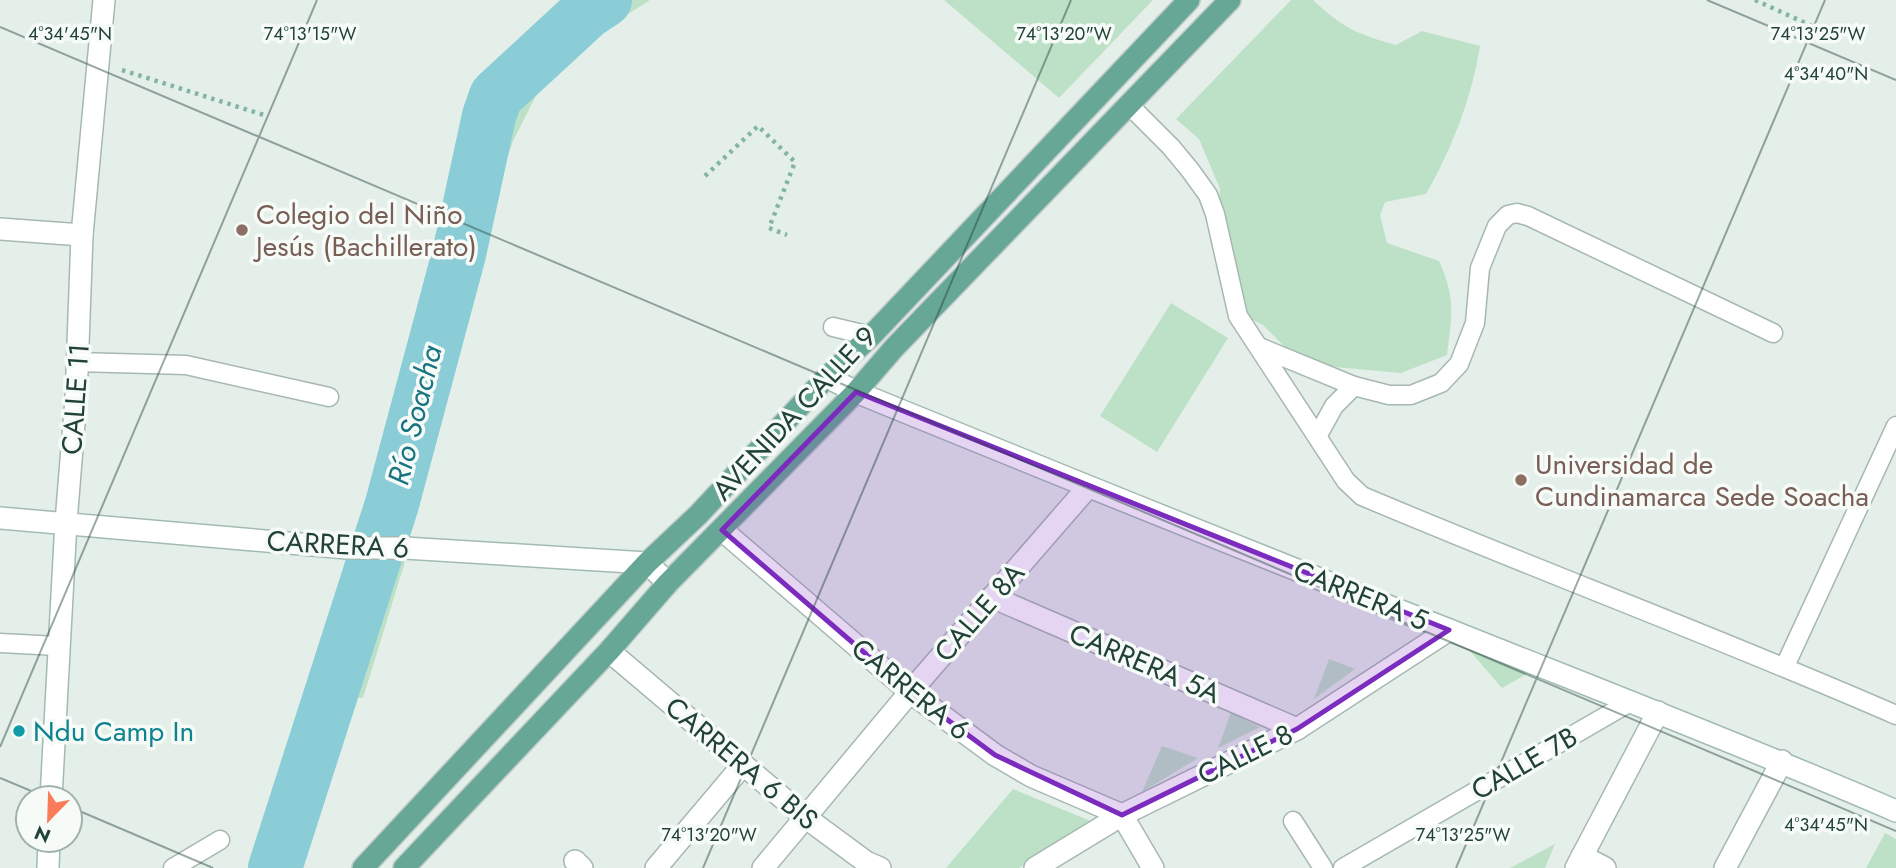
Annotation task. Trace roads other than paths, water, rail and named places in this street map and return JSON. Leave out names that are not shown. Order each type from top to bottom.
[{"type":"main road","name":"AVENIDA CALLE 9","points":[[363,868],[647,563],[699,514],[827,377],[872,335],[1189,0]]},
{"type":"main road","name":"AVENIDA CALLE 9","points":[[404,868],[609,651],[668,583],[856,392],[894,348],[1230,0]]},
{"type":"street","name":"CALLE 11","points":[[52,784],[65,522],[78,362],[82,235],[104,0]]},
{"type":"street","points":[[0,229],[82,235]]},
{"type":"street","name":"CARRERA 5","points":[[827,377],[856,392],[1088,487],[1782,761],[1896,811]]},
{"type":"street","name":"CALLE 8A","points":[[763,868],[910,692],[1088,487]]},
{"type":"street","name":"CARRERA 6","points":[[0,518],[347,548],[405,548],[647,563]]},
{"type":"street","name":"CARRERA 6","points":[[722,530],[910,692],[995,755],[1031,776],[1122,815]]},
{"type":"street","points":[[647,563],[668,583]]},
{"type":"street","name":"CARRERA 5A","points":[[992,597],[1297,729]]},
{"type":"street","name":"CALLE 8","points":[[1035,868],[1122,815],[1297,729],[1449,630]]},
{"type":"street","name":"CARRERA 6 BIS","points":[[609,651],[805,817],[866,862],[880,868]]},
{"type":"street","points":[[1605,868],[1579,862],[1658,712]]},
{"type":"street","points":[[1725,868],[1782,761]]},
{"type":"street","points":[[656,868],[742,766]]},
{"type":"street","points":[[1122,815],[1153,868]]},
{"type":"lane","points":[[1129,105],[1171,147],[1208,195],[1215,214],[1238,316],[1346,481],[1362,496],[1517,562],[1785,666],[1896,715]]},
{"type":"lane","points":[[1259,346],[1354,386],[1389,395],[1411,395],[1441,383],[1460,365],[1475,323],[1480,268],[1497,226],[1508,215],[1517,213],[1773,333]]},
{"type":"lane","points":[[833,327],[872,335]]},
{"type":"lane","points":[[78,362],[186,365],[329,397]]},
{"type":"lane","points":[[1318,435],[1334,406],[1354,386]]},
{"type":"lane","points":[[1785,666],[1896,426]]},
{"type":"lane","points":[[0,643],[58,646]]},
{"type":"lane","name":"CALLE 7B","points":[[1343,868],[1632,701]]},
{"type":"lane","points":[[1293,821],[1323,868]]},
{"type":"lane","points":[[173,868],[219,840]]},
{"type":"waterway","name":"Río Soacha","points":[[275,868],[392,504],[459,254],[489,116],[496,96],[587,12],[605,0]]},
{"type":"place","name":"Colegio del Niño Jesús (Bachillerato)","points":[[242,230]]},
{"type":"place","name":"Universidad de Cundinamarca Sede Soacha","points":[[1521,480]]},
{"type":"place","name":"Ndu Camp In","points":[[19,731]]}]
